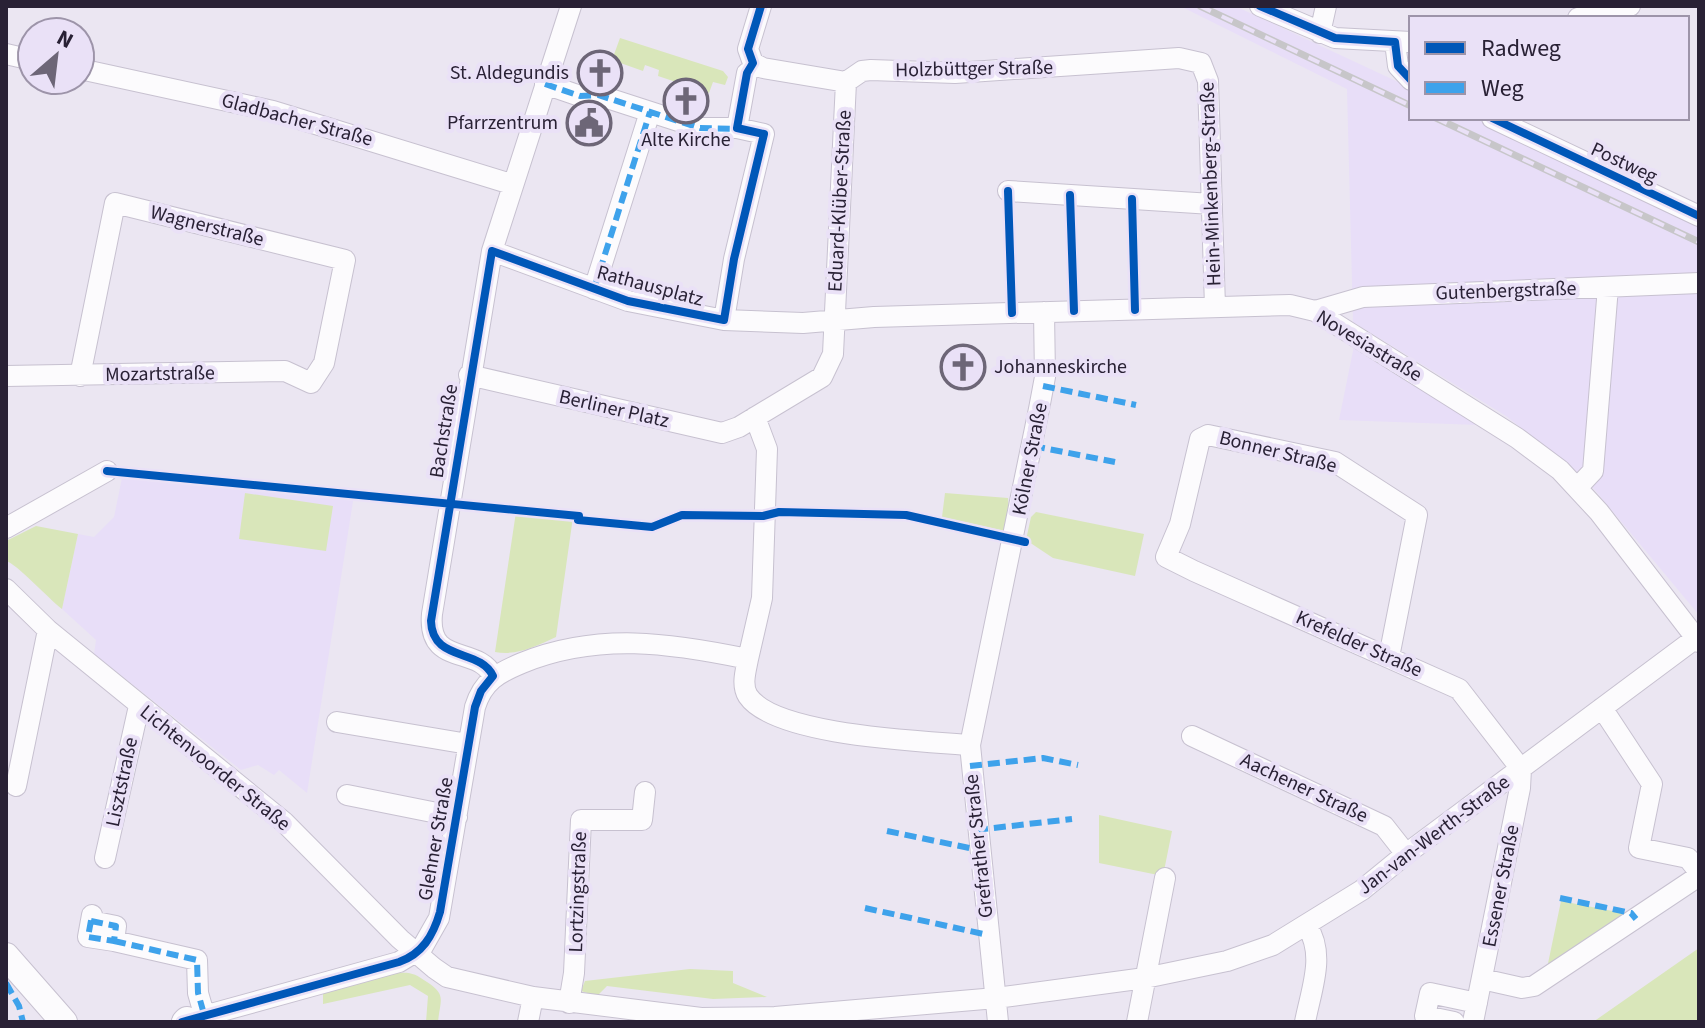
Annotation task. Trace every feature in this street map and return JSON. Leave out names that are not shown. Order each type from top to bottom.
[{"type":"main road","points":[[9,959],[42,1022]]},
{"type":"main road","points":[[9,959],[64,1022]]},
{"type":"street","name":"Bachstraße","points":[[493,676],[489,667],[439,645],[431,627],[469,375],[492,251],[511,184],[571,6]]},
{"type":"street","points":[[545,84],[700,128],[737,128],[750,68],[748,49],[761,6]]},
{"type":"street","points":[[1260,6],[1320,33],[1351,40],[1403,42],[1398,66],[1409,78]]},
{"type":"street","points":[[1320,33],[1326,6]]},
{"type":"street","points":[[1587,16],[1630,6]]},
{"type":"street","name":"Holzbüttger Straße","points":[[750,68],[846,82],[862,71],[871,70],[955,73],[1179,58],[1201,63]]},
{"type":"street","name":"Hein-Minkenberg-Straße","points":[[1201,63],[1208,81],[1215,307]]},
{"type":"street","name":"Gladbacher Straße","points":[[96,72],[273,111],[511,184]]},
{"type":"street","name":"Eduard-Klüber-Straße","points":[[835,319],[846,82]]},
{"type":"street","name":"Rathausplatz","points":[[594,289],[650,112]]},
{"type":"street","name":"Postweg","points":[[1496,120],[1699,216]]},
{"type":"street","name":"Rathausplatz","points":[[724,320],[734,259],[764,134],[737,128]]},
{"type":"street","points":[[1008,191],[1212,204]]},
{"type":"street","name":"Wagnerstraße","points":[[80,376],[115,203],[345,260],[324,363],[311,383]]},
{"type":"street","name":"Rathausplatz","points":[[492,251],[659,310],[724,320],[803,323],[835,319]]},
{"type":"street","name":"Gutenbergstraße","points":[[1315,311],[1363,297],[1699,283]]},
{"type":"street","points":[[1577,488],[1593,471],[1608,287]]},
{"type":"street","name":"Novesiastraße","points":[[835,319],[1290,305],[1315,311],[1517,438],[1577,488],[1698,640]]},
{"type":"street","name":"Kölner Straße","points":[[970,745],[1045,377],[1044,312]]},
{"type":"street","points":[[493,676],[556,649],[597,643],[694,648],[748,659],[762,598],[767,449],[755,417],[826,373],[833,354],[835,319]]},
{"type":"street","name":"Mozartstraße","points":[[6,376],[285,371],[311,383]]},
{"type":"street","name":"Berliner Platz","points":[[469,375],[715,433],[733,430],[755,417]]},
{"type":"street","name":"Bonner Straße","points":[[1166,557],[1180,524],[1200,439],[1208,435],[1335,462],[1417,515],[1389,657]]},
{"type":"street","points":[[6,528],[107,471]]},
{"type":"street","name":"Krefelder Straße","points":[[1166,557],[1461,690],[1521,769]]},
{"type":"street","name":"Lichtenvoorder Straße","points":[[6,589],[48,630],[268,808],[416,954]]},
{"type":"street","points":[[16,786],[48,630]]},
{"type":"street","name":"Jan-van-Werth-Straße","points":[[416,954],[447,977],[533,997],[701,1020],[808,1015],[996,998],[1145,978],[1246,955],[1307,926],[1380,878],[1406,854],[1698,640]]},
{"type":"street","name":"Grefrather Straße","points":[[748,659],[745,685],[748,695],[758,704],[798,723],[825,730],[970,745],[998,1022]]},
{"type":"street","name":"Glehner Straße","points":[[416,954],[432,934],[440,912],[478,698],[493,676]]},
{"type":"street","name":"Lisztstraße","points":[[105,858],[139,706]]},
{"type":"street","points":[[1482,979],[1522,988],[1534,986],[1699,874],[1688,858],[1639,848],[1652,784],[1602,708]]},
{"type":"street","points":[[337,722],[468,744]]},
{"type":"street","name":"Aachener Straße","points":[[1192,736],[1384,826],[1406,854]]},
{"type":"street","name":"Essener Straße","points":[[1454,1022],[1425,1016],[1430,993],[1475,1012],[1520,788],[1521,769]]},
{"type":"street","name":"Lortzingstraße","points":[[569,1003],[574,973],[581,820],[642,820],[645,792]]},
{"type":"street","points":[[347,795],[457,817]]},
{"type":"street","points":[[1137,1022],[1165,878]]},
{"type":"street","points":[[92,918],[88,937],[197,960],[198,993],[190,1019]]},
{"type":"street","points":[[1305,1022],[1318,955],[1315,938],[1307,926]]},
{"type":"street","points":[[190,1019],[393,964],[416,954]]},
{"type":"street","points":[[528,1022],[533,997]]},
{"type":"shaded area","points":[[1180,6],[1235,6],[1409,87],[1409,120],[1478,120],[1699,225],[1699,615],[1584,477],[1506,416],[1353,322],[1347,89]]},
{"type":"shaded area","points":[[1354,346],[1479,425],[1339,420]]},
{"type":"shaded area","points":[[123,473],[354,495],[307,793],[279,770],[274,775],[258,765],[241,770],[94,654],[96,640],[62,609],[78,534],[94,537],[114,517]]},
{"type":"green space","points":[[620,38],[723,71],[728,77],[725,85],[713,82],[709,93],[658,76],[659,70],[645,65],[643,71],[612,60]]},
{"type":"green space","points":[[245,493],[333,506],[326,551],[239,539]]},
{"type":"green space","points":[[945,493],[1008,498],[1005,531],[942,517]]},
{"type":"green space","points":[[516,512],[573,517],[556,637],[534,647],[503,653],[495,652]]},
{"type":"green space","points":[[1036,512],[1144,534],[1135,576],[1053,558],[1026,540],[1031,517]]},
{"type":"green space","points":[[36,526],[78,534],[62,609],[6,561],[6,541]]},
{"type":"green space","points":[[1099,815],[1172,831],[1163,876],[1099,863]]},
{"type":"green space","points":[[1561,901],[1628,914],[1582,941],[1546,973]]},
{"type":"green space","points":[[1699,948],[1699,1022],[1593,1022]]},
{"type":"green space","points":[[690,969],[733,971],[733,983],[767,997],[713,999],[607,986],[597,996],[581,991],[585,981]]},
{"type":"green space","points":[[397,973],[416,975],[437,991],[441,999],[438,1022],[426,1022],[428,996],[410,985],[323,1004],[323,993]]},
{"type":"railway","points":[[1200,6],[1409,105]]},
{"type":"railway","points":[[1440,120],[1699,242]]},
{"type":"marked path","points":[[545,84],[580,96],[598,95],[700,128],[743,129]]},
{"type":"marked path","points":[[594,289],[650,112]]},
{"type":"marked path","points":[[1043,386],[1136,405]]},
{"type":"marked path","points":[[1033,446],[1115,462]]},
{"type":"marked path","points":[[970,766],[1043,758],[1078,765]]},
{"type":"marked path","points":[[976,830],[1072,819]]},
{"type":"marked path","points":[[887,831],[979,850]]},
{"type":"marked path","points":[[1560,898],[1631,913],[1636,919]]},
{"type":"marked path","points":[[865,908],[988,935]]},
{"type":"marked path","points":[[91,921],[116,926],[114,941],[88,937],[92,915]]},
{"type":"marked path","points":[[114,941],[197,960],[198,993],[204,1014]]},
{"type":"marked path","points":[[6,983],[19,1006],[23,1022]]},
{"type":"cycle path","points":[[182,1022],[399,962],[420,949],[434,929],[440,912],[475,707],[481,691],[493,676],[478,661],[439,643],[433,634],[431,621],[492,251],[628,301],[724,320],[734,259],[764,134],[737,128],[747,73],[753,63],[748,49],[761,6]]},
{"type":"cycle path","points":[[1260,6],[1335,38],[1395,42],[1398,66],[1409,78]]},
{"type":"cycle path","points":[[1496,120],[1699,216]]},
{"type":"cycle path","points":[[1008,191],[1012,313]]},
{"type":"cycle path","points":[[1070,195],[1074,311]]},
{"type":"cycle path","points":[[1132,199],[1135,310]]},
{"type":"cycle path","points":[[107,471],[579,516]]},
{"type":"cycle path","points":[[578,520],[652,527],[682,515],[763,516],[779,512],[906,515],[1025,542]]},
{"type":"place","name":"St. Aldegundis","points":[[600,73]]},
{"type":"place","name":"Alte Kirche","points":[[686,101]]},
{"type":"place","name":"Pfarrzentrum","points":[[589,123]]},
{"type":"place","name":"Johanneskirche","points":[[963,367]]}]
